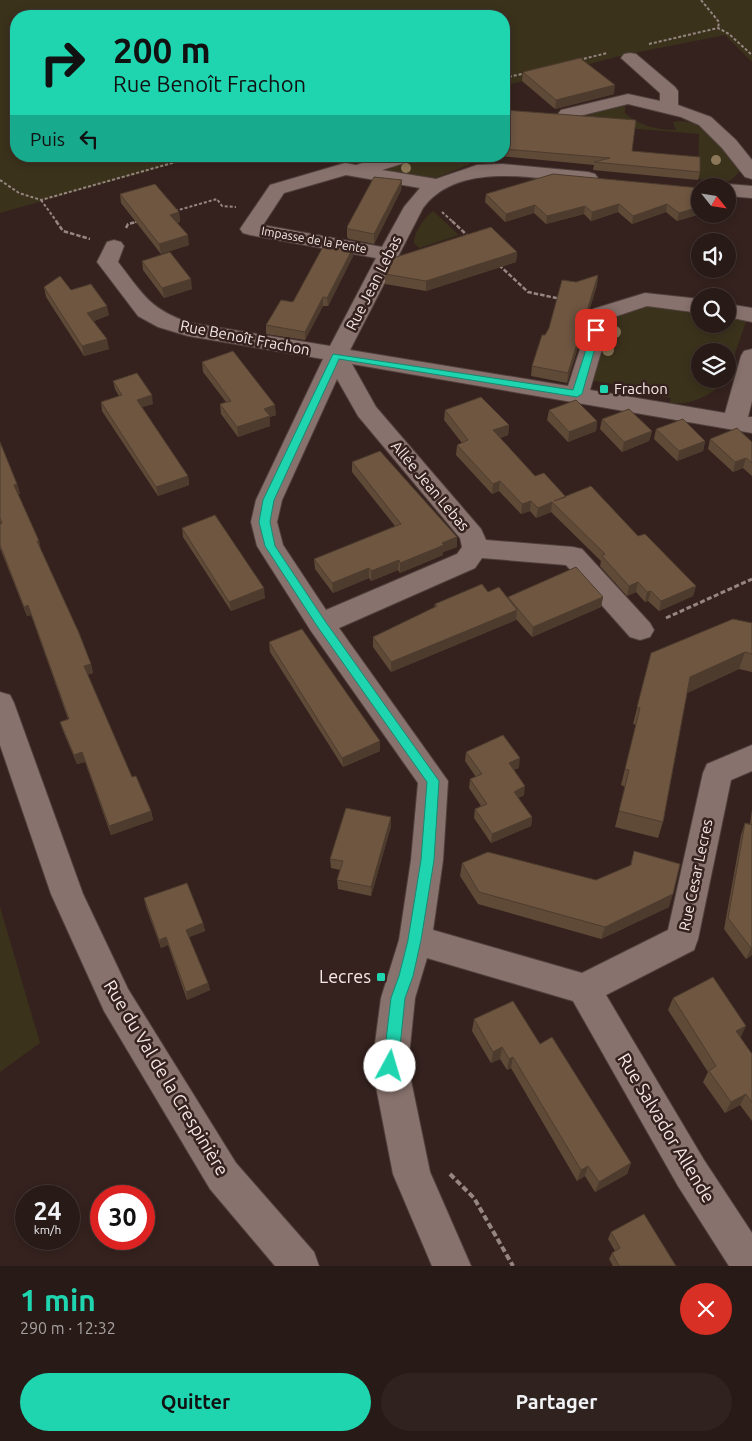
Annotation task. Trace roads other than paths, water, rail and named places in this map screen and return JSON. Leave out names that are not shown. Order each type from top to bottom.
[{"type":"street","points":[[630,58],[670,91],[669,108]]},
{"type":"street","points":[[567,114],[628,99],[669,108],[705,121],[730,144],[752,173]]},
{"type":"street","points":[[357,170],[386,162]]},
{"type":"street","points":[[357,170],[430,190],[476,164],[502,170],[611,180]]},
{"type":"street","name":"Impasse de la Pente","points":[[357,170],[345,169],[277,189],[250,229],[388,254]]},
{"type":"street","name":"Rue Jean Lebas","points":[[430,190],[414,207],[336,356],[269,500],[264,522],[270,546],[321,624],[433,781],[427,860],[414,940],[406,976],[398,998],[390,1066],[412,1174],[452,1266]]},
{"type":"street","points":[[736,191],[752,192]]},
{"type":"street","name":"Rue Benoît Frachon","points":[[114,246],[107,262],[146,312],[188,330],[743,423]]},
{"type":"street","points":[[577,394],[600,314],[645,299],[691,305]]},
{"type":"street","points":[[736,312],[752,315]]},
{"type":"street","name":"Allée Jean Lebas","points":[[321,624],[466,561],[475,548],[472,535],[366,411],[336,356]]},
{"type":"street","points":[[743,423],[752,356]]},
{"type":"street","points":[[475,548],[573,556],[640,630]]},
{"type":"street","name":"Rue du Val de la Crespinière","points":[[0,703],[67,894],[116,1000],[223,1176],[300,1266]]},
{"type":"street","name":"Rue Cesar Lecres","points":[[584,989],[682,939],[718,774],[752,757]]},
{"type":"street","points":[[414,940],[584,989]]},
{"type":"street","name":"Rue Salvador Allende","points":[[584,989],[691,1173],[751,1266]]},
{"type":"place","name":"Frachon","points":[[604,389]]},
{"type":"place","name":"Lecres","points":[[381,977]]}]
